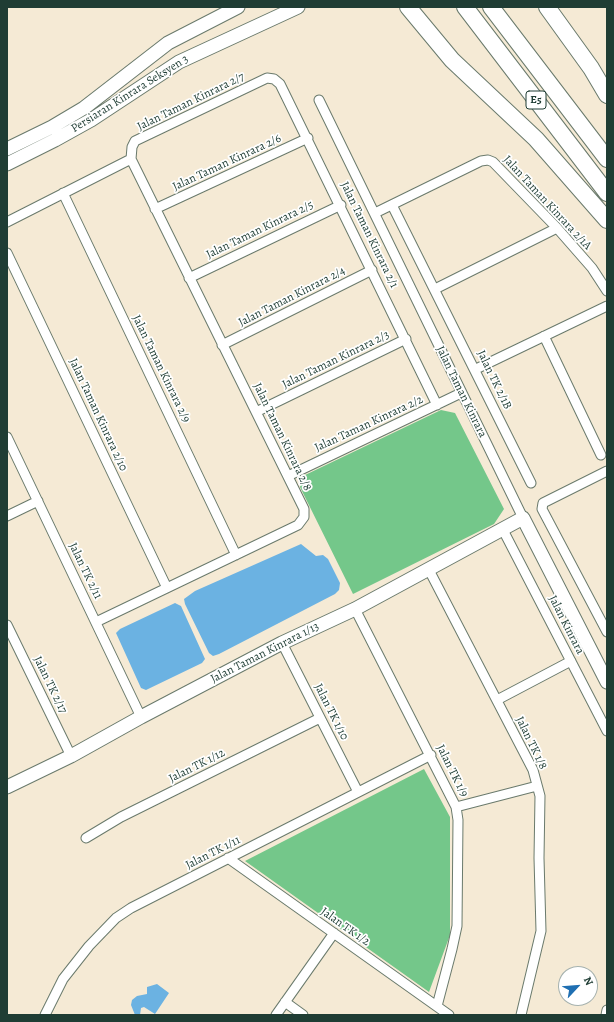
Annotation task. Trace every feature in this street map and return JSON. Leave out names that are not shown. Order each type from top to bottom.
[{"type":"highway","name":"E5","points":[[465,7],[607,193]]},
{"type":"highway","name":"E5","points":[[491,7],[607,159]]},
{"type":"highway","points":[[547,7],[591,68],[607,95]]},
{"type":"highway","points":[[407,8],[452,60],[536,139],[607,220]]},
{"type":"street","name":"Persiaran Kinrara Seksyen 3","points":[[7,149],[52,127],[84,108],[168,43],[182,34],[238,7]]},
{"type":"street","name":"Persiaran Kinrara Seksyen 3","points":[[7,164],[91,120],[179,62],[298,7]]},
{"type":"street","name":"Jalan Taman Kinrara 2/7","points":[[131,159],[132,147],[135,141],[267,78],[274,79]]},
{"type":"street","name":"Jalan Taman Kinrara 2/1","points":[[274,79],[280,84],[308,138],[437,405]]},
{"type":"street","name":"Jalan Taman Kinrara","points":[[320,100],[523,518],[603,664],[607,682]]},
{"type":"street","name":"Jalan Taman Kinrara 2/6","points":[[155,209],[308,138]]},
{"type":"street","points":[[7,222],[131,159]]},
{"type":"street","name":"Jalan Taman Kinrara 2/8","points":[[96,622],[298,525],[304,517],[304,509],[131,159]]},
{"type":"street","name":"Jalan Taman Kinrara 2/1A","points":[[392,205],[481,161],[488,160],[493,162],[557,228],[592,268],[607,291]]},
{"type":"street","name":"Jalan Taman Kinrara 2/9","points":[[63,193],[236,555]]},
{"type":"street","name":"Jalan Taman Kinrara 2/5","points":[[189,278],[341,205]]},
{"type":"street","points":[[375,213],[392,205]]},
{"type":"street","name":"Jalan TK 2/1B","points":[[392,205],[476,369],[531,482]]},
{"type":"street","points":[[435,289],[557,228]]},
{"type":"street","name":"Jalan Taman Kinrara 2/10","points":[[7,253],[167,588]]},
{"type":"street","name":"Jalan Taman Kinrara 2/4","points":[[222,345],[372,270]]},
{"type":"street","points":[[476,369],[607,306]]},
{"type":"street","points":[[544,336],[601,454]]},
{"type":"street","name":"Jalan Taman Kinrara 2/3","points":[[256,412],[406,339]]},
{"type":"street","name":"Jalan Taman Kinrara 2/2","points":[[288,476],[461,393]]},
{"type":"street","name":"Jalan TK 2/11","points":[[7,437],[141,717]]},
{"type":"street","points":[[607,470],[543,503],[542,509],[607,632]]},
{"type":"street","points":[[7,516],[38,501]]},
{"type":"street","name":"Jalan Taman Kinrara 1/13","points":[[7,787],[71,756],[141,717],[282,644],[355,609],[523,518]]},
{"type":"street","name":"Jalan Kinrara","points":[[503,530],[607,731]]},
{"type":"street","name":"Jalan TK 1/8","points":[[429,570],[533,770],[540,796],[539,858],[541,931],[521,1015]]},
{"type":"street","name":"Jalan TK 1/9","points":[[355,609],[431,755],[456,807],[458,820],[457,926],[436,1006]]},
{"type":"street","name":"Jalan TK 2/17","points":[[7,625],[71,756]]},
{"type":"street","name":"Jalan TK 1/10","points":[[282,644],[358,792]]},
{"type":"street","points":[[496,700],[571,661]]},
{"type":"street","name":"Jalan TK 1/12","points":[[86,838],[121,817],[320,718]]},
{"type":"street","name":"Jalan TK 1/11","points":[[45,1015],[63,979],[89,946],[116,918],[131,908],[431,755]]},
{"type":"street","points":[[456,807],[537,786]]},
{"type":"street","name":"Jalan TK 1/2","points":[[228,858],[448,1015]]},
{"type":"street","points":[[276,1015],[334,934]]},
{"type":"street","points":[[285,1002],[304,1015]]},
{"type":"street","points":[[606,1015],[607,1010]]},
{"type":"green space","points":[[441,410],[455,413],[504,509],[494,524],[353,594],[300,487],[303,476]]},
{"type":"green space","points":[[424,769],[450,817],[450,935],[429,992],[245,861]]},
{"type":"water","points":[[301,544],[316,556],[323,555],[328,559],[340,583],[339,590],[335,594],[219,654],[213,656],[209,653],[184,599],[195,591]]},
{"type":"water","points":[[175,603],[181,606],[205,659],[202,663],[146,690],[141,688],[116,633],[120,629]]},
{"type":"water","points":[[157,984],[169,993],[155,1014],[144,1007],[141,1008],[140,1015],[135,1015],[131,1005],[132,1000],[137,996],[147,994],[147,987]]}]
